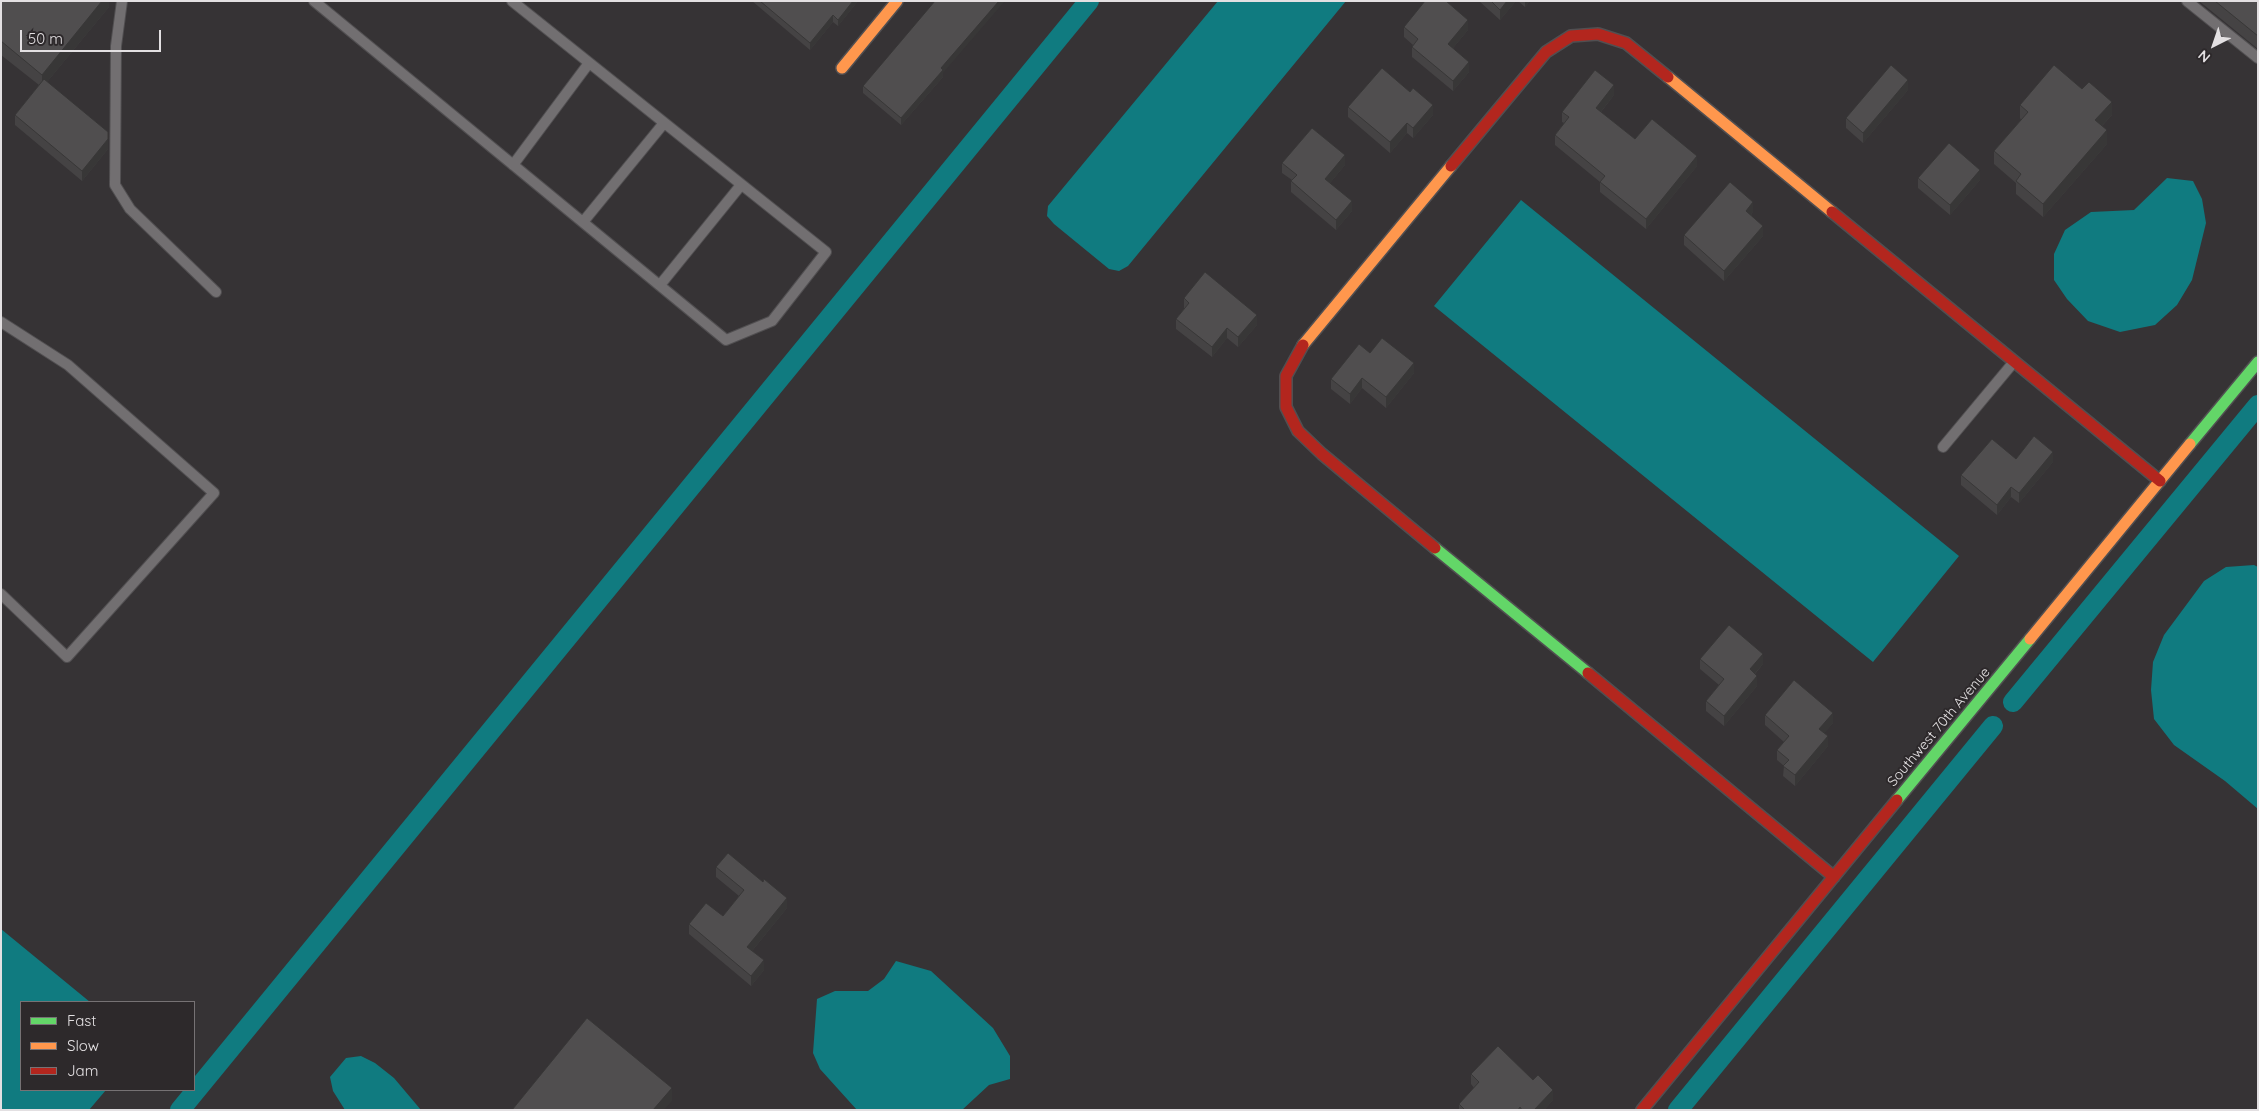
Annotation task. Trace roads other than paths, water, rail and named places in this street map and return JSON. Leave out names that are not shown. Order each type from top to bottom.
[{"type":"street","points":[[842,68],[898,1]]},
{"type":"street","points":[[1834,877],[1322,454],[1298,431],[1286,407],[1286,376],[1297,352],[1546,52],[1571,36],[1598,34],[1626,42],[2160,481]]},
{"type":"street","name":"Southwest 70th Avenue","points":[[1642,1110],[2258,362]]},
{"type":"lane","points":[[122,1],[116,46],[115,185],[130,209],[216,292]]},
{"type":"lane","points":[[314,1],[726,340],[772,321],[826,252],[512,1]]},
{"type":"lane","points":[[2187,1],[2258,58]]},
{"type":"lane","points":[[513,164],[589,63]]},
{"type":"lane","points":[[583,222],[664,123]]},
{"type":"lane","points":[[660,285],[741,185]]},
{"type":"lane","points":[[1,322],[68,365],[214,493],[67,657],[1,594]]},
{"type":"lane","points":[[1943,447],[2014,362]]},
{"type":"water","points":[[1218,1],[1346,1],[1128,266],[1119,271],[1109,269],[1054,224],[1047,216],[1048,206]]},
{"type":"water","points":[[2167,178],[2193,181],[2202,199],[2206,223],[2192,280],[2177,305],[2155,325],[2120,332],[2088,321],[2067,299],[2054,280],[2054,254],[2065,230],[2091,212],[2134,210]]},
{"type":"water","points":[[1521,200],[1959,556],[1873,662],[1434,306]]},
{"type":"water","points":[[2254,565],[2258,567],[2258,809],[2225,781],[2174,745],[2154,719],[2151,690],[2153,662],[2164,635],[2204,581],[2226,567]]},
{"type":"water","points":[[1,929],[89,1001],[20,1001],[20,1091],[105,1091],[89,1110],[1,1110]]},
{"type":"water","points":[[896,961],[931,971],[993,1028],[1010,1056],[1010,1079],[989,1085],[962,1110],[857,1110],[820,1069],[813,1053],[817,999],[835,991],[868,991],[884,979]]},
{"type":"water","points":[[361,1056],[375,1063],[394,1078],[421,1110],[345,1110],[333,1091],[330,1077],[346,1058]]},
{"type":"waterway","points":[[180,1110],[1089,1]]},
{"type":"waterway","points":[[2013,702],[2258,405]]},
{"type":"waterway","points":[[1678,1110],[1993,726]]}]
